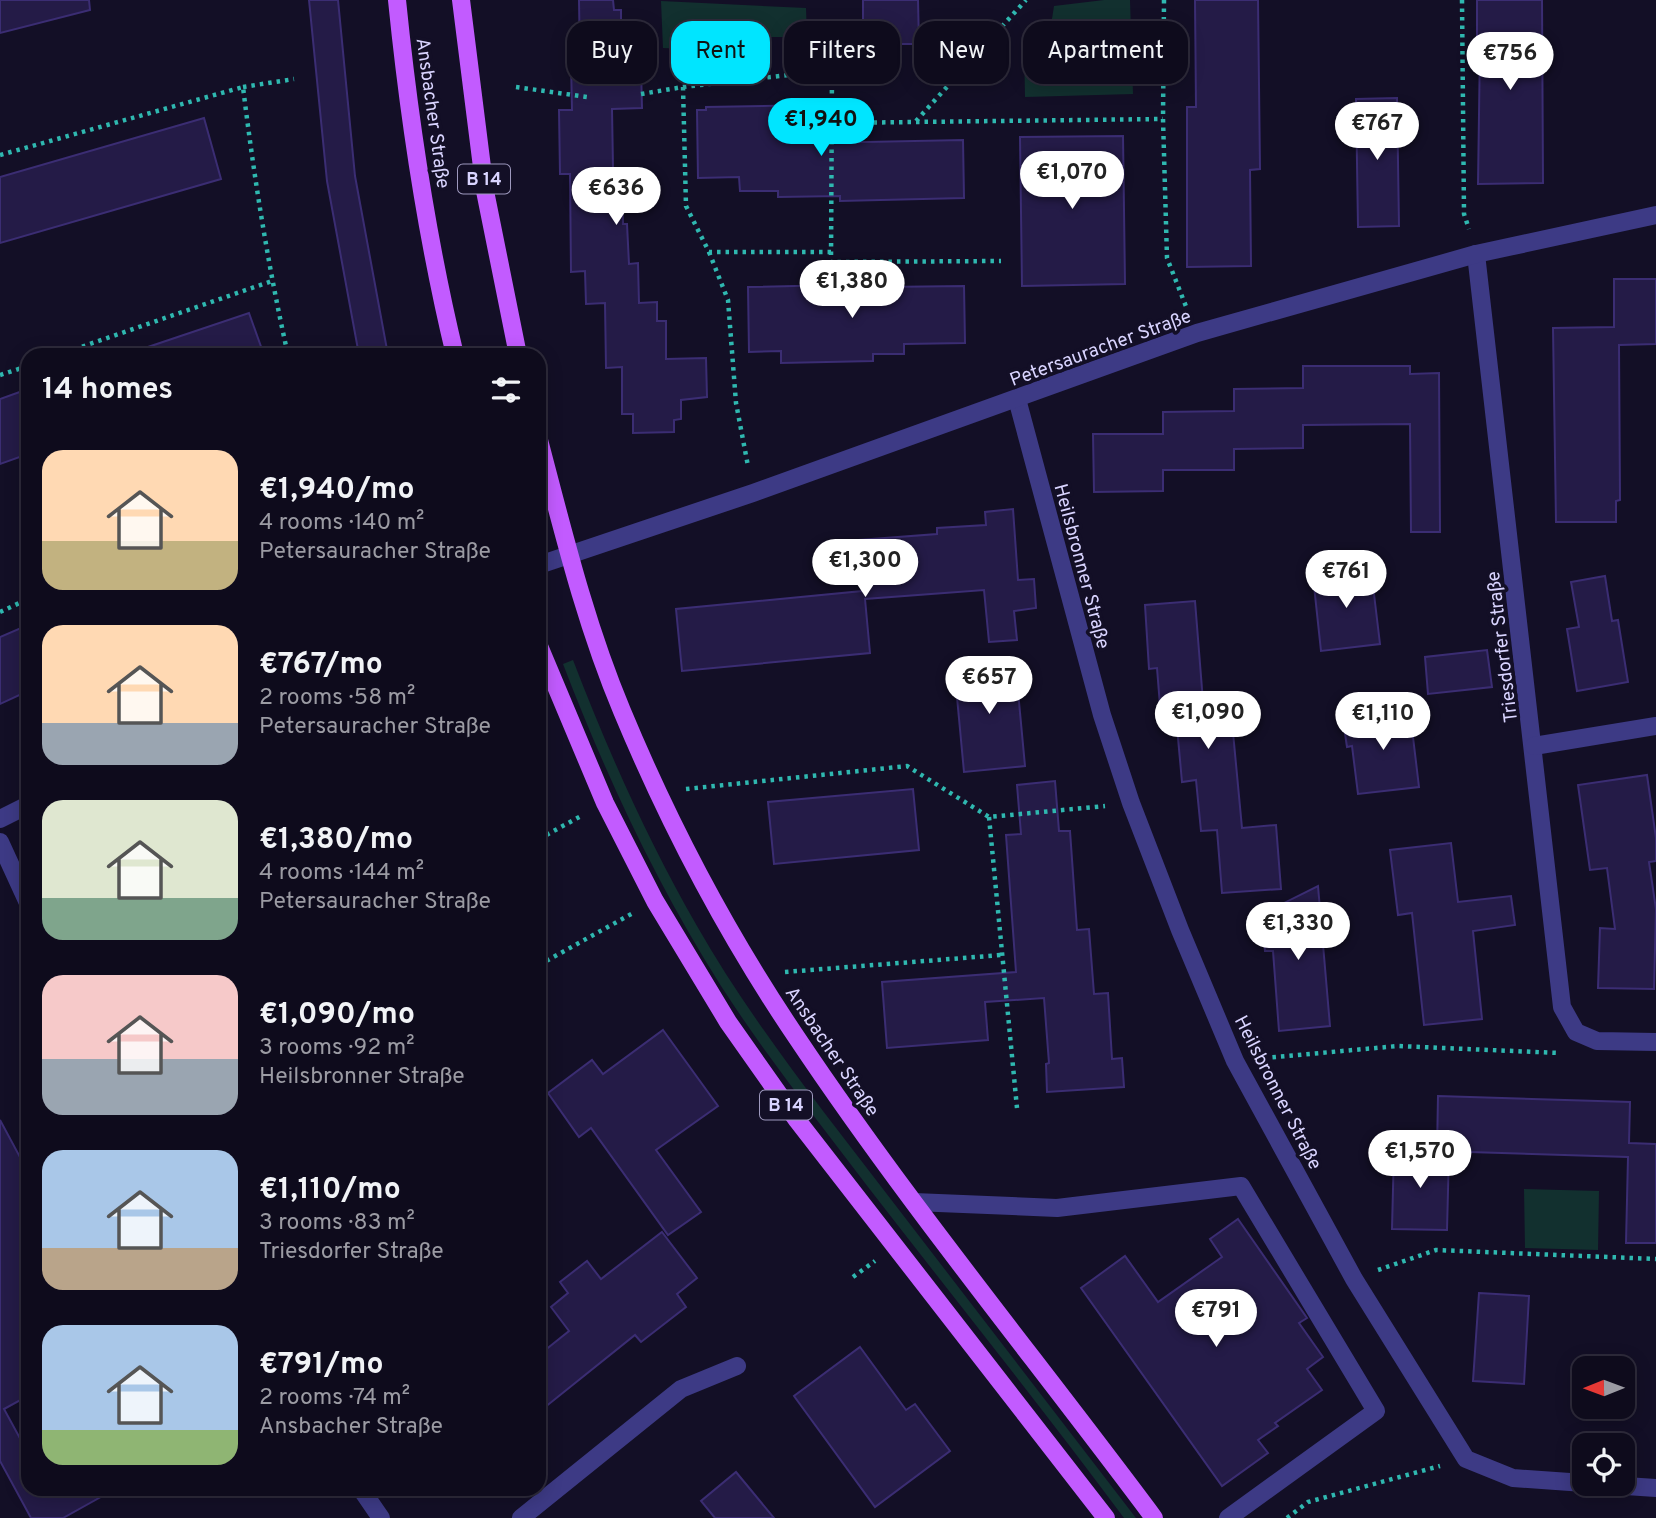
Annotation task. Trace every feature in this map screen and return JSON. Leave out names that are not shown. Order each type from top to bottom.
[{"type":"main road","name":"Ansbacher Straße","points":[[397,0],[415,141],[454,348]]},
{"type":"main road","name":"Ansbacher Straße","points":[[461,0],[485,191],[517,348]]},
{"type":"main road","name":"Ansbacher Straße","points":[[546,467],[585,613],[603,665],[658,792],[757,974],[795,1036],[914,1202],[1154,1518]]},
{"type":"main road","name":"B 14","points":[[546,663],[605,803],[655,901],[728,1022],[797,1120],[1106,1518]]},
{"type":"street","name":"Petersauracher Straße","points":[[569,555],[754,493],[1197,333],[1476,254],[1656,215]]},
{"type":"street","name":"Triesdorfer Straße","points":[[1476,254],[1562,1007],[1576,1032]]},
{"type":"street","name":"Heilsbronner Straße","points":[[1017,400],[1099,702],[1131,803],[1235,1061],[1354,1279],[1466,1459]]},
{"type":"street","points":[[546,563],[569,555]]},
{"type":"street","points":[[1534,746],[1656,726]]},
{"type":"street","points":[[0,819],[21,808]]},
{"type":"street","points":[[0,842],[21,888]]},
{"type":"street","points":[[1576,1032],[1597,1041],[1656,1042]]},
{"type":"street","points":[[914,1202],[1057,1208],[1241,1186],[1376,1411],[1228,1518]]},
{"type":"street","points":[[521,1518],[681,1389],[737,1366]]},
{"type":"street","points":[[1466,1459],[1513,1478],[1572,1482]]},
{"type":"street","points":[[1635,1487],[1656,1488]]},
{"type":"street","points":[[366,1496],[381,1518]]},
{"type":"path","points":[[915,122],[1026,0]]},
{"type":"path","points":[[1164,0],[1163,119],[1167,258],[1197,333]]},
{"type":"path","points":[[1462,0],[1464,214],[1476,254]]},
{"type":"path","points":[[641,94],[832,70],[831,262],[1000,261]]},
{"type":"path","points":[[0,155],[243,87],[294,79]]},
{"type":"path","points":[[243,87],[256,187],[286,348]]},
{"type":"path","points":[[516,87],[587,97]]},
{"type":"path","points":[[683,87],[686,206],[709,252],[728,300],[736,403],[754,493]]},
{"type":"path","points":[[831,124],[1163,119]]},
{"type":"path","points":[[709,252],[831,252]]},
{"type":"path","points":[[78,348],[272,281]]},
{"type":"path","points":[[0,375],[21,368]]},
{"type":"path","points":[[0,612],[21,602]]},
{"type":"path","points":[[658,792],[906,766],[989,817],[1131,803]]},
{"type":"path","points":[[546,835],[605,803]]},
{"type":"path","points":[[989,817],[1017,1108]]},
{"type":"path","points":[[546,961],[655,901]]},
{"type":"path","points":[[757,974],[1001,955]]},
{"type":"path","points":[[1235,1061],[1398,1046],[1558,1053],[1576,1032]]},
{"type":"path","points":[[1354,1279],[1436,1250],[1656,1259]]},
{"type":"path","points":[[1287,1518],[1308,1502],[1466,1459]]},
{"type":"green space","points":[[1130,0],[1131,21],[1052,21],[1054,6]]},
{"type":"green space","points":[[661,1],[806,8],[806,21],[784,21],[784,37],[770,37],[770,21],[671,21],[671,48],[663,48]]},
{"type":"green space","points":[[1025,84],[1133,84],[1133,94],[1025,97]]},
{"type":"green space","points":[[573,660],[645,828],[697,926],[741,997],[823,1111],[1136,1518],[1124,1518],[811,1113],[721,986],[675,909],[615,788],[563,664]]},
{"type":"green space","points":[[1524,1189],[1599,1191],[1598,1250],[1525,1248]]},
{"type":"building","points":[[0,0],[89,0],[90,10],[0,33]]},
{"type":"building","points":[[309,0],[338,0],[355,176],[387,348],[358,348],[327,181]]},
{"type":"building","points":[[579,0],[613,0],[614,10],[621,10],[621,21],[579,21]]},
{"type":"building","points":[[863,0],[918,0],[918,21],[914,21],[914,44],[900,44],[900,21],[863,21]]},
{"type":"building","points":[[1195,0],[1258,0],[1260,169],[1250,170],[1251,266],[1187,267],[1187,107],[1196,107]]},
{"type":"building","points":[[1477,0],[1542,0],[1543,183],[1478,184],[1480,45],[1477,45]]},
{"type":"building","points":[[571,84],[641,84],[642,108],[612,109],[613,168],[622,168],[623,224],[627,224],[629,264],[638,263],[639,303],[657,302],[657,321],[666,321],[666,359],[706,358],[707,397],[681,400],[681,419],[674,420],[674,432],[633,433],[633,414],[622,414],[622,367],[606,368],[605,303],[586,304],[585,271],[571,272],[570,174],[560,174],[559,110],[572,110]]},
{"type":"building","points":[[1397,98],[1399,226],[1358,227],[1356,99]]},
{"type":"building","points":[[817,105],[817,143],[963,140],[964,198],[840,201],[840,196],[778,197],[778,191],[740,191],[739,177],[698,178],[697,110],[706,110],[706,107]]},
{"type":"building","points":[[204,118],[221,179],[0,243],[0,177]]},
{"type":"building","points":[[1123,136],[1125,284],[1022,286],[1020,137]]},
{"type":"building","points":[[1614,279],[1656,279],[1656,344],[1619,345],[1620,500],[1616,501],[1616,522],[1556,522],[1553,328],[1614,327]]},
{"type":"building","points":[[883,284],[883,287],[964,286],[965,343],[904,344],[904,354],[873,354],[873,361],[781,363],[781,351],[749,352],[748,287]]},
{"type":"building","points":[[249,313],[262,348],[145,348]]},
{"type":"building","points":[[1303,366],[1410,366],[1410,374],[1439,373],[1440,532],[1411,532],[1410,424],[1303,425],[1303,448],[1234,449],[1234,470],[1163,470],[1163,491],[1094,492],[1093,434],[1163,434],[1163,412],[1234,411],[1234,389],[1303,388]]},
{"type":"building","points":[[21,392],[21,456],[0,464],[0,399]]},
{"type":"building","points":[[1013,509],[1018,580],[1034,579],[1036,608],[1014,611],[1017,640],[989,642],[984,590],[865,599],[870,653],[682,671],[676,609],[862,591],[859,540],[937,534],[937,528],[986,525],[985,512]]},
{"type":"building","points":[[1371,569],[1380,644],[1321,651],[1313,576]]},
{"type":"building","points":[[1605,576],[1612,621],[1618,620],[1628,682],[1577,691],[1567,629],[1579,627],[1571,582]]},
{"type":"building","points":[[1195,601],[1204,714],[1231,711],[1242,828],[1276,825],[1281,889],[1222,893],[1217,830],[1201,831],[1196,780],[1182,782],[1176,716],[1161,718],[1157,668],[1149,669],[1145,605]]},
{"type":"building","points":[[21,628],[21,694],[0,704],[0,637]]},
{"type":"building","points":[[1487,650],[1492,687],[1428,694],[1425,657]]},
{"type":"building","points":[[1015,659],[1025,766],[964,772],[954,665]]},
{"type":"building","points":[[1410,712],[1419,787],[1358,794],[1352,746],[1347,747],[1343,720]]},
{"type":"building","points":[[1647,775],[1656,838],[1656,861],[1649,862],[1656,909],[1654,989],[1598,988],[1600,928],[1615,929],[1607,868],[1590,870],[1578,785]]},
{"type":"building","points":[[1055,781],[1059,831],[1070,831],[1077,930],[1089,929],[1094,994],[1108,993],[1112,1059],[1122,1058],[1124,1087],[1047,1092],[1046,1064],[1049,1063],[1044,998],[985,1002],[988,1040],[887,1048],[882,982],[1016,972],[1006,835],[1021,834],[1017,785]]},
{"type":"building","points":[[913,789],[919,850],[774,864],[768,802]]},
{"type":"building","points":[[1451,843],[1458,902],[1511,896],[1515,925],[1473,931],[1482,1019],[1424,1025],[1412,913],[1398,915],[1390,850]]},
{"type":"building","points":[[1318,886],[1330,1026],[1279,1031],[1273,951],[1265,951],[1262,914]]},
{"type":"building","points":[[663,1030],[718,1106],[656,1150],[701,1212],[668,1235],[591,1128],[579,1137],[548,1093],[592,1060],[603,1074]]},
{"type":"building","points":[[1438,1096],[1630,1102],[1629,1143],[1656,1144],[1656,1243],[1626,1243],[1628,1157],[1437,1151]]},
{"type":"building","points":[[0,1120],[21,1159],[21,1400],[4,1409],[21,1440],[21,1496],[102,1496],[63,1518],[31,1518],[0,1461]]},
{"type":"building","points":[[1394,1150],[1449,1152],[1447,1230],[1392,1229]]},
{"type":"building","points":[[1238,1219],[1307,1318],[1299,1323],[1323,1357],[1307,1369],[1322,1390],[1275,1423],[1278,1426],[1258,1440],[1268,1453],[1222,1486],[1081,1288],[1125,1256],[1158,1302],[1222,1257],[1210,1239]]},
{"type":"building","points":[[662,1232],[697,1278],[677,1294],[686,1307],[641,1342],[635,1335],[546,1406],[546,1349],[569,1331],[551,1307],[568,1293],[560,1282],[587,1261],[601,1279]]},
{"type":"building","points":[[1479,1293],[1529,1296],[1524,1384],[1473,1381]]},
{"type":"building","points":[[860,1347],[906,1410],[915,1404],[950,1451],[875,1507],[794,1396]]},
{"type":"building","points":[[736,1472],[774,1518],[715,1518],[701,1501]]}]
